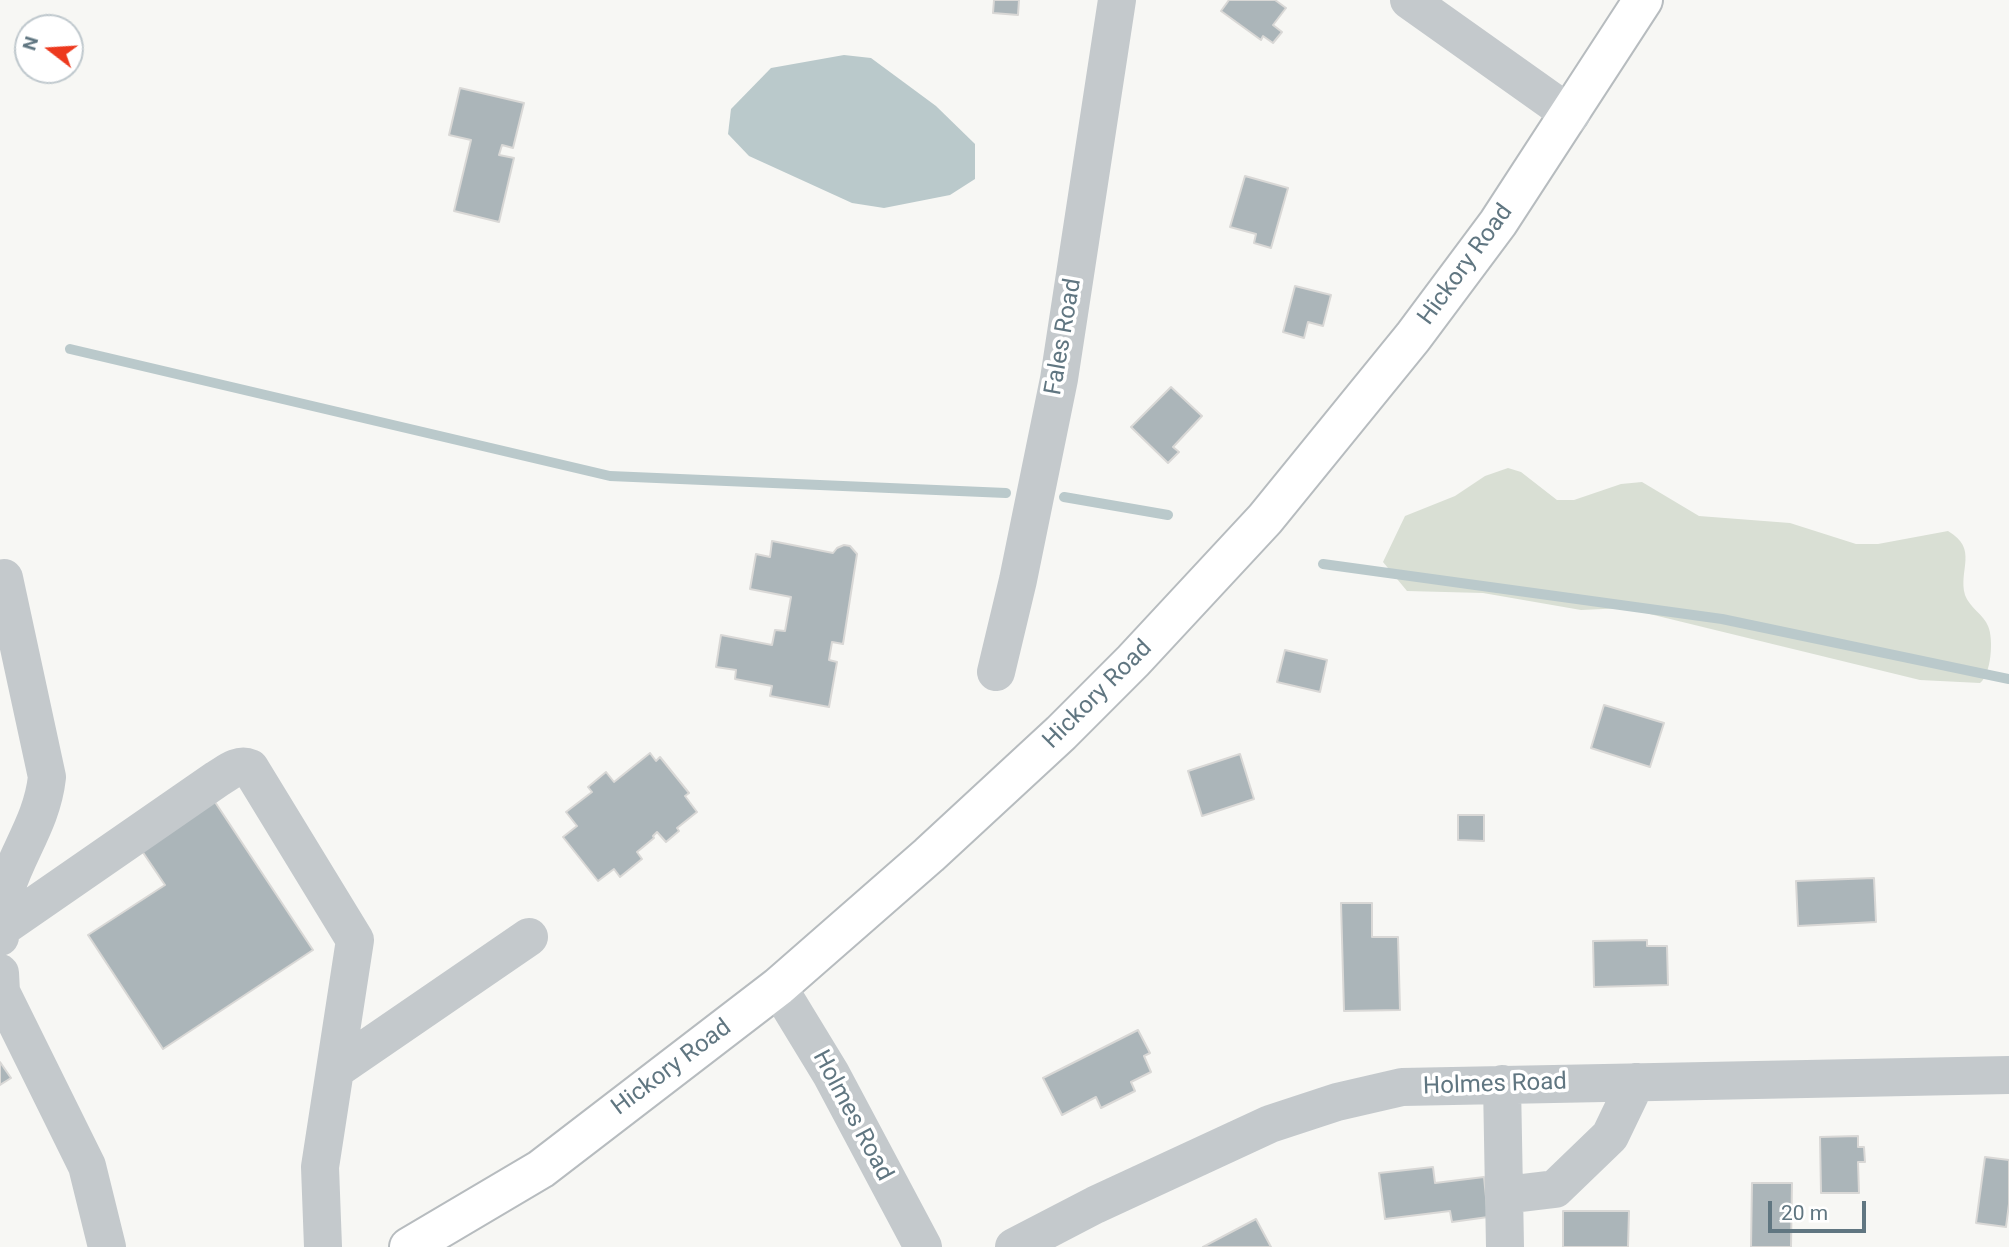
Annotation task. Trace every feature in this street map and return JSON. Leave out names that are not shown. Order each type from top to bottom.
[{"type":"main road","name":"Hickory Road","points":[[409,1247],[541,1168],[778,988],[920,864],[1061,733],[1133,661],[1265,519],[1413,337],[1498,223],[1643,0]]},
{"type":"street","name":"Fales Road","points":[[996,672],[1059,379],[1117,0]]},
{"type":"street","points":[[1409,0],[1570,115]]},
{"type":"street","points":[[0,937],[6,889],[44,801],[47,777],[5,579]]},
{"type":"street","points":[[0,929],[217,779],[237,767],[250,768],[355,940],[320,1167],[323,1247]]},
{"type":"street","points":[[335,1070],[529,937]]},
{"type":"street","points":[[0,973],[1,992],[87,1166],[107,1247]]},
{"type":"street","name":"Holmes Road","points":[[778,988],[831,1074],[923,1247]]},
{"type":"street","name":"Holmes Road","points":[[1014,1247],[1095,1205],[1269,1124],[1337,1102],[1402,1087],[2009,1075]]},
{"type":"street","points":[[1505,1195],[1555,1189],[1610,1136],[1636,1082]]},
{"type":"street","points":[[1502,1084],[1505,1247]]},
{"type":"shaded area","points":[[844,55],[871,58],[936,106],[975,144],[975,179],[950,195],[884,208],[852,203],[749,156],[728,134],[731,109],[771,68]]},
{"type":"shaded area","points":[[1508,468],[1521,472],[1557,500],[1574,500],[1621,484],[1642,482],[1699,516],[1790,523],[1856,544],[1878,544],[1948,531],[1963,545],[1966,560],[1965,595],[1986,622],[1990,632],[1987,673],[1980,683],[1920,680],[1625,608],[1581,610],[1483,593],[1407,591],[1383,562],[1405,516],[1455,496],[1485,476]]},
{"type":"building","points":[[994,0],[1019,0],[1018,15],[993,13]]},
{"type":"building","points":[[1229,0],[1275,0],[1286,8],[1273,25],[1282,32],[1273,43],[1263,36],[1261,40],[1221,11]]},
{"type":"building","points":[[460,88],[524,103],[513,148],[502,145],[499,155],[514,158],[499,222],[454,211],[471,140],[449,135]]},
{"type":"building","points":[[1245,176],[1288,188],[1271,248],[1254,243],[1256,234],[1230,227]]},
{"type":"building","points":[[1295,286],[1331,295],[1323,326],[1308,322],[1304,338],[1283,332]]},
{"type":"building","points":[[1171,387],[1202,416],[1173,447],[1179,452],[1168,463],[1131,427]]},
{"type":"building","points":[[772,541],[833,553],[844,545],[850,546],[857,554],[843,644],[832,642],[829,660],[837,662],[829,707],[770,696],[772,686],[735,679],[736,670],[716,667],[721,635],[772,645],[775,630],[785,631],[791,597],[750,589],[756,554],[770,557]]},
{"type":"building","points":[[1285,650],[1327,660],[1320,692],[1277,682]]},
{"type":"building","points":[[1604,705],[1664,723],[1650,767],[1591,748]]},
{"type":"building","points":[[650,753],[656,761],[660,757],[689,793],[685,796],[697,812],[677,828],[679,831],[666,842],[657,832],[654,838],[637,852],[642,859],[620,877],[614,869],[598,881],[563,837],[577,826],[566,812],[592,792],[588,787],[606,772],[614,782]]},
{"type":"building","points":[[1240,754],[1254,799],[1202,816],[1188,771]]},
{"type":"building","points":[[213,799],[313,950],[163,1049],[88,935],[165,885],[140,848]]},
{"type":"building","points":[[1458,815],[1484,815],[1484,841],[1458,840]]},
{"type":"building","points":[[1874,878],[1876,922],[1798,926],[1796,881]]},
{"type":"building","points":[[1341,903],[1372,903],[1372,937],[1398,937],[1400,1010],[1344,1011]]},
{"type":"building","points":[[1647,940],[1647,946],[1667,946],[1668,985],[1594,987],[1593,941]]},
{"type":"building","points":[[1138,1030],[1150,1053],[1144,1056],[1151,1072],[1131,1082],[1135,1091],[1101,1108],[1096,1097],[1062,1115],[1043,1078]]},
{"type":"building","points":[[0,1062],[11,1078],[0,1085]]},
{"type":"building","points":[[1858,1136],[1858,1147],[1864,1147],[1865,1162],[1858,1162],[1859,1193],[1821,1193],[1820,1137]]},
{"type":"building","points":[[1985,1157],[2009,1160],[2006,1227],[1976,1223]]},
{"type":"building","points":[[1433,1167],[1435,1183],[1484,1177],[1488,1217],[1452,1222],[1450,1211],[1385,1219],[1379,1173]]},
{"type":"building","points":[[1752,1183],[1792,1183],[1791,1247],[1751,1247]]},
{"type":"building","points":[[1563,1211],[1629,1211],[1628,1247],[1563,1247]]},
{"type":"building","points":[[1256,1219],[1271,1247],[1203,1247]]},
{"type":"waterway","points":[[70,349],[610,476],[1006,493]]},
{"type":"waterway","points":[[1064,497],[1168,515]]},
{"type":"waterway","points":[[1323,564],[1722,619],[2009,679]]}]
